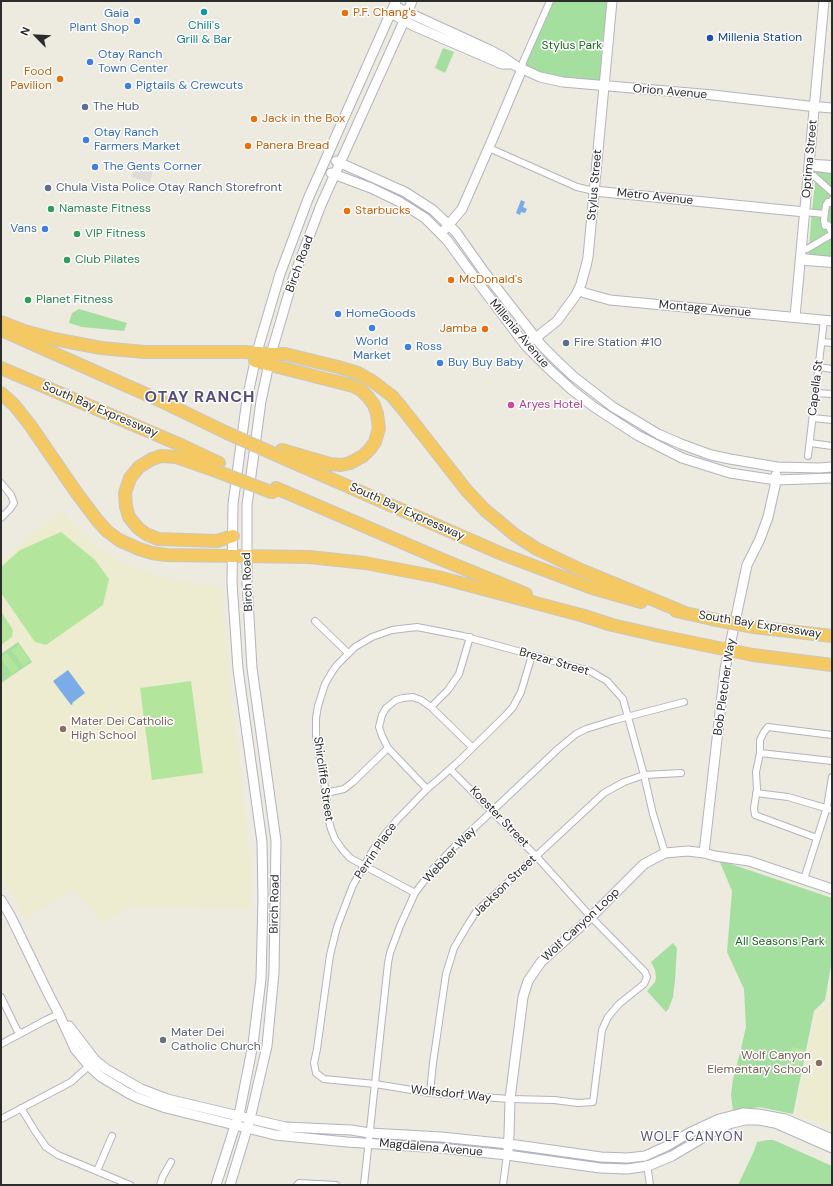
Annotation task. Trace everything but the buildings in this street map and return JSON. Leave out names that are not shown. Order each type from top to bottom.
[{"type":"highway","points":[[1,322],[24,331],[101,348],[270,359],[353,386],[361,390],[376,409],[378,418],[378,433],[372,446],[363,456],[350,463],[340,465],[330,464],[281,453]]},
{"type":"highway","name":"South Bay Expressway","points":[[1,330],[152,397],[227,433],[281,453],[519,561],[610,594],[712,619],[754,627],[832,636]]},
{"type":"highway","points":[[270,359],[285,354],[293,355],[343,368],[358,373],[372,381],[386,390],[397,402],[475,501],[494,519],[515,535],[581,570],[683,612]]},
{"type":"highway","name":"South Bay Expressway","points":[[1,368],[183,446],[217,467]]},
{"type":"highway","points":[[1,393],[30,425],[97,520],[113,536],[146,552],[159,554],[232,557],[309,557],[347,560],[438,577],[588,617]]},
{"type":"highway","points":[[233,536],[217,541],[158,539],[146,534],[138,528],[129,517],[126,507],[125,493],[130,478],[139,467],[152,459],[161,456],[176,457],[217,467],[271,492],[280,491],[457,566],[612,625],[752,655],[832,665]]},
{"type":"street","name":"Birch Road","points":[[230,1185],[249,1124],[267,1046],[274,973],[276,841],[252,668],[247,583],[247,505],[261,401],[270,359],[293,279],[321,205],[412,1]]},
{"type":"street","points":[[441,234],[462,209],[550,1]]},
{"type":"street","name":"Stylus Street","points":[[526,346],[557,321],[579,290],[584,278],[588,257],[612,1]]},
{"type":"street","name":"Optima Street","points":[[795,317],[803,260],[805,212],[812,165],[814,107],[824,1]]},
{"type":"street","name":"Birch Road","points":[[216,1185],[238,1116],[253,1044],[261,979],[264,898],[262,842],[238,669],[232,584],[233,504],[247,399],[256,357],[280,274],[308,199],[394,7]]},
{"type":"street","name":"Orion Avenue","points":[[394,7],[406,16],[490,50],[512,64],[540,77],[563,82],[713,95],[832,108]]},
{"type":"street","name":"Metro Avenue","points":[[489,148],[577,187],[594,191],[805,212]]},
{"type":"street","name":"Millenia Avenue","points":[[327,157],[405,192],[433,210],[449,224],[536,338],[554,358],[573,376],[613,407],[654,432],[681,444],[712,455],[777,467],[832,467]]},
{"type":"street","points":[[812,165],[832,164]]},
{"type":"street","points":[[812,165],[832,170]]},
{"type":"street","name":"Millenia Avenue","points":[[322,169],[371,188],[398,201],[424,218],[447,240],[526,346],[556,377],[589,403],[637,435],[682,458],[730,473],[776,480],[832,478]]},
{"type":"street","points":[[814,176],[832,192]]},
{"type":"street","points":[[807,249],[832,234],[828,225],[825,226],[824,214],[828,202],[830,203],[832,200]]},
{"type":"street","points":[[805,212],[824,214]]},
{"type":"street","points":[[803,260],[832,260]]},
{"type":"street","points":[[803,260],[832,264]]},
{"type":"street","name":"Montage Avenue","points":[[579,290],[585,294],[610,300],[828,321]]},
{"type":"street","name":"Capella St","points":[[808,456],[822,342],[828,321]]},
{"type":"street","points":[[822,342],[832,343]]},
{"type":"street","points":[[819,367],[832,369]]},
{"type":"street","points":[[816,392],[832,394]]},
{"type":"street","points":[[813,418],[832,420]]},
{"type":"street","points":[[649,442],[654,432]]},
{"type":"street","points":[[810,443],[832,446]]},
{"type":"street","name":"Bob Pletcher Way","points":[[704,852],[726,664],[747,565],[760,539],[768,517],[776,480],[777,467]]},
{"type":"street","points":[[1,483],[11,495],[14,502],[10,509],[1,518]]},
{"type":"street","points":[[315,621],[348,653]]},
{"type":"street","name":"Brezar Street","points":[[348,653],[372,637],[392,630],[420,627],[470,637],[590,670],[613,687],[624,699],[653,814],[665,853]]},
{"type":"street","points":[[431,707],[448,690],[459,674],[470,637]]},
{"type":"street","name":"Shircliffe Street","points":[[348,653],[330,674],[322,691],[317,713],[316,735],[326,793],[328,817],[335,839],[350,858],[415,893]]},
{"type":"street","name":"Perrin Place","points":[[316,1069],[314,1063],[330,956],[334,935],[349,894],[364,866],[385,834],[397,820],[427,789],[513,707],[521,692],[532,655]]},
{"type":"street","points":[[427,789],[388,748],[379,727],[382,715],[386,708],[396,700],[403,698],[413,697],[421,700],[431,707],[472,747]]},
{"type":"street","name":"Webber Way","points":[[364,1185],[390,953],[403,917],[415,893],[455,846],[559,748],[576,734],[586,728],[684,702]]},
{"type":"street","points":[[817,838],[755,815],[756,772],[760,753],[760,740],[768,727],[832,735]]},
{"type":"street","points":[[326,793],[344,789],[388,748]]},
{"type":"street","points":[[760,753],[832,761]]},
{"type":"street","name":"Koester Street","points":[[450,768],[493,811],[591,917],[645,972],[647,977],[644,984],[619,1004],[608,1017],[602,1030],[593,1102]]},
{"type":"street","name":"Jackson Street","points":[[430,1093],[446,974],[454,948],[466,926],[476,912],[604,793],[624,782],[644,775],[681,773]]},
{"type":"street","points":[[804,879],[817,838],[829,809],[832,777]]},
{"type":"street","points":[[756,793],[788,798],[829,809]]},
{"type":"street","name":"Wolf Canyon Loop","points":[[503,1185],[509,1144],[510,1099],[523,997],[528,981],[541,962],[591,917],[644,864],[665,853],[675,851],[704,852],[749,861],[832,889]]},
{"type":"street","name":"Magdalena Avenue","points":[[1,900],[10,915],[75,1049],[92,1063],[106,1080],[138,1098],[166,1108],[236,1125],[249,1124],[441,1137],[509,1144],[601,1157],[627,1158],[645,1156],[719,1118],[743,1113],[758,1114],[785,1120],[832,1139]]},
{"type":"street","points":[[1,996],[18,1030],[21,1033]]},
{"type":"street","points":[[1,1044],[59,1014]]},
{"type":"street","points":[[1,1119],[71,1082],[92,1063]]},
{"type":"street","name":"Magdalena Avenue","points":[[92,1063],[106,1069],[141,1089],[168,1099],[238,1116],[249,1124],[275,1135],[288,1137],[440,1148],[507,1155],[600,1168],[627,1169],[648,1166],[672,1156],[732,1122],[759,1120],[775,1123],[832,1148]]},
{"type":"street","name":"Wolfsdorf Way","points":[[316,1069],[316,1073],[324,1080],[375,1084],[430,1093],[510,1099],[554,1100],[578,1103],[593,1102]]},
{"type":"street","points":[[21,1108],[46,1147],[58,1155],[130,1185]]},
{"type":"street","points":[[97,1171],[112,1136]]},
{"type":"street","points":[[645,1156],[648,1166],[650,1185]]},
{"type":"street","points":[[160,1185],[171,1162]]},
{"type":"street","points":[[298,1184],[336,1185]]},
{"type":"shaded area","points":[[136,162],[154,167],[150,182],[132,177]]},
{"type":"shaded area","name":"Mater Dei Catholic High School","points":[[61,510],[95,546],[126,564],[167,578],[222,587],[231,702],[252,871],[249,909],[129,907],[106,921],[102,921],[74,891],[71,891],[25,920],[14,896],[1,880],[1,561]]},
{"type":"shaded area","name":"Wolf Canyon Elementary School","points":[[832,975],[832,1129],[796,1114],[816,1013],[827,1002]]},
{"type":"green space","name":"Stylus Park","points":[[553,1],[612,1],[604,86],[529,71],[523,62],[532,48]]},
{"type":"green space","points":[[443,48],[454,52],[445,73],[435,68]]},
{"type":"green space","points":[[817,164],[832,166],[832,263],[808,261]]},
{"type":"green space","points":[[79,309],[127,323],[124,331],[82,327],[69,323],[72,313]]},
{"type":"green space","points":[[61,532],[95,560],[109,579],[103,605],[46,645],[35,642],[1,593],[1,567],[20,550]]},
{"type":"green space","points":[[1,611],[13,630],[12,637],[1,645]]},
{"type":"green space","points":[[18,642],[32,662],[1,683],[1,654]]},
{"type":"green space","points":[[19,645],[30,661],[23,666],[11,650]]},
{"type":"green space","points":[[7,653],[19,669],[12,674],[1,659],[1,657]]},
{"type":"green space","points":[[191,681],[203,773],[152,780],[140,688]]},
{"type":"green space","name":"All Seasons Park","points":[[719,860],[832,898],[832,960],[825,1000],[814,1011],[793,1114],[759,1107],[733,1111],[731,1095],[733,1079],[746,1027],[744,989],[727,952],[732,891]]},
{"type":"green space","points":[[673,943],[677,948],[675,980],[673,997],[666,1012],[647,991],[655,982],[656,977],[655,970],[651,962]]},
{"type":"green space","points":[[792,1047],[804,1050],[800,1070],[788,1068]]},
{"type":"green space","points":[[767,1140],[776,1141],[832,1166],[832,1185],[738,1185],[757,1142]]},
{"type":"water","points":[[521,200],[525,202],[523,207],[527,209],[525,213],[521,212],[520,215],[516,213]]},
{"type":"water","points":[[68,670],[85,693],[71,705],[53,681]]},
{"type":"place","name":"Chili's Grill & Bar","points":[[204,12]]},
{"type":"place","name":"P.F. Chang's","points":[[345,13]]},
{"type":"place","name":"Gaia Plant Shop","points":[[137,21]]},
{"type":"place","name":"Millenia Station","points":[[710,38]]},
{"type":"place","name":"Otay Ranch Town Center","points":[[90,62]]},
{"type":"place","name":"Food Pavilion","points":[[60,79]]},
{"type":"place","name":"Pigtails & Crewcuts","points":[[128,86]]},
{"type":"place","name":"The Hub","points":[[85,107]]},
{"type":"place","name":"Jack in the Box","points":[[254,119]]},
{"type":"place","name":"Otay Ranch Farmers Market","points":[[86,140]]},
{"type":"place","name":"Panera Bread","points":[[248,146]]},
{"type":"place","name":"The Gents Corner","points":[[95,167]]},
{"type":"place","name":"Chula Vista Police Otay Ranch Storefront","points":[[48,188]]},
{"type":"place","name":"Namaste Fitness","points":[[51,209]]},
{"type":"place","name":"Starbucks","points":[[347,211]]},
{"type":"place","name":"Vans","points":[[45,229]]},
{"type":"place","name":"VIP Fitness","points":[[77,234]]},
{"type":"place","name":"Club Pilates","points":[[67,260]]},
{"type":"place","name":"McDonald's","points":[[451,280]]},
{"type":"place","name":"Planet Fitness","points":[[28,300]]},
{"type":"place","name":"HomeGoods","points":[[338,314]]},
{"type":"place","name":"World Market","points":[[372,328]]},
{"type":"place","name":"Jamba","points":[[485,329]]},
{"type":"place","name":"Fire Station #10","points":[[566,343]]},
{"type":"place","name":"Ross","points":[[408,347]]},
{"type":"place","name":"Buy Buy Baby","points":[[440,363]]},
{"type":"place","name":"Aryes Hotel","points":[[511,405]]},
{"type":"place","name":"Mater Dei Catholic High School","points":[[63,729]]},
{"type":"place","name":"Mater Dei Catholic Church","points":[[163,1040]]},
{"type":"place","name":"Wolf Canyon Elementary School","points":[[819,1063]]},
{"type":"district","name":"OTAY RANCH","points":[[200,398]]},
{"type":"district","name":"WOLF CANYON","points":[[692,1138]]}]
